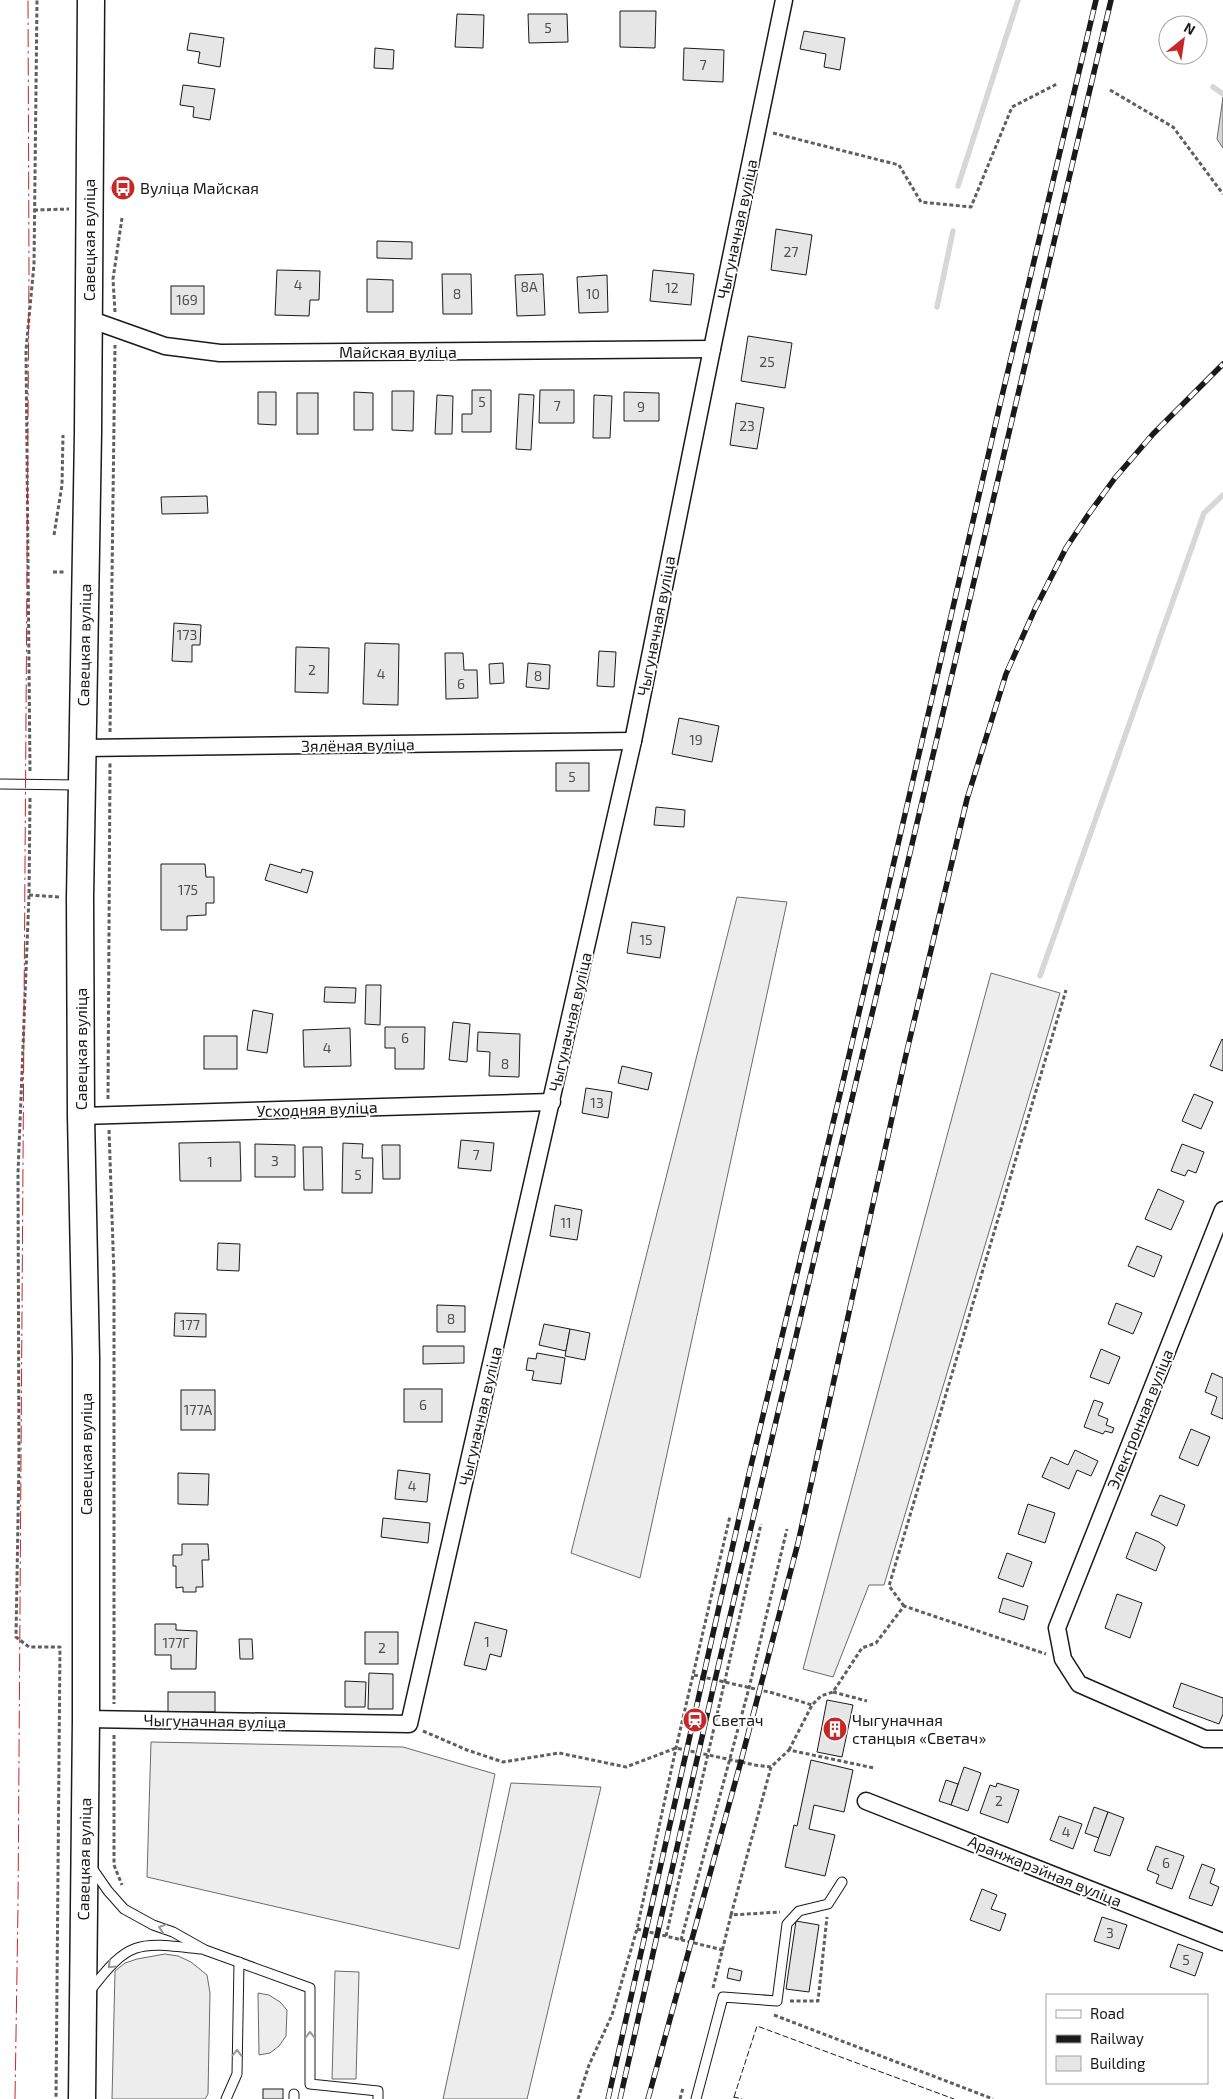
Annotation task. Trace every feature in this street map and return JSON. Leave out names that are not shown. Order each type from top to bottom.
[{"type":"main road","name":"Савецкая вуліца","points":[[82,2099],[86,1719],[86,1358],[81,1116],[80,898],[89,319],[91,0]]},
{"type":"street","name":"Чыгуначная вуліца","points":[[86,1719],[409,1724],[633,741],[784,0]]},
{"type":"street","name":"Майская вуліца","points":[[89,319],[116,327],[165,346],[220,353],[712,349]]},
{"type":"street","name":"Зялёная вуліца","points":[[83,748],[633,741]]},
{"type":"street","name":"Усходняя вуліца","points":[[81,1116],[552,1102]]},
{"type":"street","name":"Электронная вуліца","points":[[1063,1659],[1057,1628],[1223,1210]]},
{"type":"street","points":[[1063,1659],[1079,1684],[1205,1739],[1223,1738]]},
{"type":"street","name":"Аранжарэйная вуліца","points":[[866,1801],[1223,1942]]},
{"type":"lane","points":[[0,784],[82,784]]},
{"type":"lane","points":[[84,1857],[108,1891],[124,1908],[153,1925],[173,1932],[205,1950],[310,1988],[310,2084],[378,2091],[378,2099]]},
{"type":"lane","points":[[696,2099],[723,1997],[777,2001],[787,1924],[798,1911],[828,1904],[842,1882]]},
{"type":"lane","points":[[83,2000],[107,1969],[124,1954],[137,1947],[155,1944],[205,1950]]},
{"type":"lane","points":[[226,2099],[237,2074],[239,1962]]},
{"type":"path","points":[[37,0],[34,264],[26,350],[30,785],[29,895],[18,1173],[19,1461],[16,1637],[29,1647],[60,1647],[56,2099]]},
{"type":"path","points":[[758,129],[899,165],[921,202],[971,207],[1012,107],[1057,84]]},
{"type":"path","points":[[1110,90],[1172,127],[1223,194]]},
{"type":"path","points":[[34,210],[89,209]]},
{"type":"path","points":[[122,218],[113,280],[116,327],[113,432],[108,1115],[114,1275],[114,1865],[122,1888]]},
{"type":"path","points":[[54,535],[62,485],[63,435]]},
{"type":"path","points":[[29,895],[80,898]]},
{"type":"path","points":[[1063,1659],[904,1606],[889,1586],[1066,990]]},
{"type":"path","points":[[578,2099],[589,2064],[612,2015],[637,1929],[676,1748],[730,1516]]},
{"type":"path","points":[[666,1936],[761,1524]]},
{"type":"path","points":[[681,1940],[749,1688],[787,1528]]},
{"type":"path","points":[[833,1692],[862,1648],[876,1642],[904,1606]]},
{"type":"path","points":[[694,1676],[812,1705]]},
{"type":"path","points":[[637,1929],[723,1950],[771,1767],[789,1750],[812,1705],[821,1696],[833,1692],[867,1700]]},
{"type":"path","points":[[409,1724],[467,1750],[503,1762],[559,1753],[626,1767],[676,1748],[771,1767]]},
{"type":"path","points":[[789,1750],[874,1768]]},
{"type":"path","points":[[777,2001],[818,2001],[828,1904]]},
{"type":"path","points":[[731,1915],[798,1911]]},
{"type":"path","points":[[768,2013],[993,2099]]},
{"type":"shaded area","points":[[1223,97],[1223,148],[1217,139]]},
{"type":"shaded area","points":[[737,897],[787,902],[640,1578],[571,1553]]},
{"type":"shaded area","points":[[991,973],[1060,993],[884,1585],[869,1585],[833,1677],[803,1669]]},
{"type":"shaded area","points":[[151,1742],[403,1747],[495,1774],[459,1949],[147,1877]]},
{"type":"shaded area","points":[[511,1783],[601,1787],[527,2099],[443,2099]]},
{"type":"shaded area","points":[[165,1954],[178,1956],[191,1962],[207,1975],[210,1993],[208,2094],[205,2099],[112,2099],[115,1971],[125,1963]]},
{"type":"shaded area","points":[[335,1971],[359,1972],[356,2079],[332,2079]]},
{"type":"shaded area","points":[[258,1993],[269,1995],[280,2002],[287,2010],[286,2036],[279,2046],[270,2053],[259,2055]]},
{"type":"building","points":[[620,11],[656,11],[655,48],[620,47]]},
{"type":"building","points":[[457,14],[484,15],[483,48],[455,47]]},
{"type":"building","points":[[528,14],[567,14],[568,42],[529,43]]},
{"type":"building","points":[[804,31],[845,38],[840,70],[824,67],[826,54],[800,49]]},
{"type":"building","points":[[190,33],[224,38],[220,67],[198,63],[200,52],[187,50]]},
{"type":"building","points":[[375,48],[394,50],[393,69],[374,68]]},
{"type":"building","points":[[684,48],[724,50],[723,82],[683,80]]},
{"type":"building","points":[[183,85],[215,89],[210,120],[193,117],[194,107],[180,105]]},
{"type":"building","points":[[776,229],[812,235],[806,275],[771,270]]},
{"type":"building","points":[[377,241],[412,242],[412,259],[377,258]]},
{"type":"building","points":[[277,270],[320,271],[319,300],[310,300],[309,316],[275,315]]},
{"type":"building","points":[[653,270],[694,274],[691,305],[650,301]]},
{"type":"building","points":[[442,274],[471,274],[472,314],[443,314]]},
{"type":"building","points":[[543,274],[545,315],[517,316],[515,275]]},
{"type":"building","points":[[607,275],[608,312],[579,313],[577,277]]},
{"type":"building","points":[[367,279],[393,280],[393,312],[367,312]]},
{"type":"building","points":[[171,286],[204,286],[204,314],[171,314]]},
{"type":"building","points":[[748,336],[792,343],[785,388],[741,381]]},
{"type":"building","points":[[472,390],[491,390],[491,432],[462,432],[462,414],[472,414]]},
{"type":"building","points":[[540,390],[574,390],[574,423],[539,423]]},
{"type":"building","points":[[392,391],[414,391],[413,431],[392,430]]},
{"type":"building","points":[[258,392],[276,392],[276,425],[258,424]]},
{"type":"building","points":[[354,392],[373,393],[373,430],[354,430]]},
{"type":"building","points":[[624,392],[659,393],[659,421],[624,421]]},
{"type":"building","points":[[297,393],[318,393],[318,434],[297,434]]},
{"type":"building","points":[[519,394],[534,395],[531,450],[516,449]]},
{"type":"building","points":[[437,395],[453,396],[452,434],[435,434]]},
{"type":"building","points":[[594,395],[612,396],[610,438],[593,438]]},
{"type":"building","points":[[736,403],[764,408],[757,449],[730,445]]},
{"type":"building","points":[[207,496],[208,513],[162,514],[161,497]]},
{"type":"building","points":[[174,623],[201,625],[200,645],[192,645],[192,662],[172,661]]},
{"type":"building","points":[[365,643],[399,644],[398,705],[363,704]]},
{"type":"building","points":[[296,647],[329,648],[328,693],[295,692]]},
{"type":"building","points":[[599,651],[616,652],[614,687],[597,686]]},
{"type":"building","points":[[445,653],[463,653],[464,670],[477,670],[478,698],[446,699]]},
{"type":"building","points":[[503,663],[504,683],[490,684],[489,664]]},
{"type":"building","points":[[528,663],[550,665],[549,689],[526,687]]},
{"type":"building","points":[[679,718],[719,726],[712,762],[672,754]]},
{"type":"building","points":[[556,763],[589,763],[589,791],[556,791]]},
{"type":"building","points":[[656,807],[685,810],[684,827],[654,825]]},
{"type":"building","points":[[161,864],[205,864],[206,877],[214,877],[214,903],[206,903],[206,915],[187,916],[187,930],[161,930]]},
{"type":"building","points":[[270,864],[301,873],[302,869],[313,872],[307,893],[265,880]]},
{"type":"building","points":[[632,922],[665,927],[660,958],[627,953]]},
{"type":"building","points":[[366,985],[381,985],[380,1025],[365,1024]]},
{"type":"building","points":[[325,987],[356,988],[355,1003],[324,1002]]},
{"type":"building","points":[[253,1010],[273,1014],[267,1053],[247,1050]]},
{"type":"building","points":[[453,1022],[470,1024],[467,1062],[449,1060]]},
{"type":"building","points":[[385,1027],[425,1027],[424,1069],[395,1069],[395,1048],[385,1048]]},
{"type":"building","points":[[350,1028],[351,1066],[304,1067],[303,1030]]},
{"type":"building","points":[[478,1032],[520,1034],[519,1077],[489,1076],[490,1052],[477,1051]]},
{"type":"building","points":[[204,1036],[237,1036],[237,1069],[204,1069]]},
{"type":"building","points":[[1223,1040],[1223,1071],[1210,1066]]},
{"type":"building","points":[[622,1066],[652,1073],[648,1090],[618,1083]]},
{"type":"building","points":[[586,1088],[612,1092],[608,1118],[582,1113]]},
{"type":"building","points":[[1194,1094],[1213,1102],[1201,1129],[1182,1121]]},
{"type":"building","points":[[461,1140],[494,1143],[491,1171],[458,1168]]},
{"type":"building","points":[[240,1142],[241,1181],[180,1181],[179,1143]]},
{"type":"building","points":[[343,1143],[363,1144],[362,1158],[373,1158],[372,1193],[342,1193]]},
{"type":"building","points":[[255,1144],[295,1145],[295,1177],[255,1177]]},
{"type":"building","points":[[1182,1144],[1204,1152],[1196,1173],[1188,1170],[1185,1176],[1171,1171]]},
{"type":"building","points":[[382,1145],[400,1145],[400,1179],[383,1179]]},
{"type":"building","points":[[303,1147],[322,1147],[323,1190],[304,1190]]},
{"type":"building","points":[[1158,1189],[1184,1201],[1171,1230],[1145,1219]]},
{"type":"building","points":[[555,1205],[582,1210],[577,1240],[550,1236]]},
{"type":"building","points":[[218,1243],[240,1244],[239,1271],[217,1270]]},
{"type":"building","points":[[1137,1246],[1162,1256],[1154,1277],[1128,1266]]},
{"type":"building","points":[[1116,1303],[1142,1313],[1133,1334],[1108,1324]]},
{"type":"building","points":[[437,1305],[465,1306],[465,1332],[437,1332]]},
{"type":"building","points":[[175,1313],[206,1314],[206,1337],[174,1336]]},
{"type":"building","points":[[544,1324],[570,1329],[566,1351],[539,1345]]},
{"type":"building","points":[[570,1329],[590,1333],[585,1360],[565,1356]]},
{"type":"building","points":[[423,1346],[464,1346],[464,1363],[423,1364]]},
{"type":"building","points":[[1101,1349],[1120,1357],[1109,1384],[1090,1377]]},
{"type":"building","points":[[537,1353],[565,1358],[561,1384],[532,1380],[534,1371],[526,1370],[528,1358],[536,1359]]},
{"type":"building","points":[[1212,1373],[1223,1378],[1223,1419],[1211,1414],[1217,1397],[1205,1392]]},
{"type":"building","points":[[404,1389],[442,1389],[442,1422],[404,1422]]},
{"type":"building","points":[[181,1390],[215,1390],[215,1430],[181,1430]]},
{"type":"building","points":[[1094,1400],[1103,1403],[1098,1415],[1108,1419],[1106,1425],[1114,1428],[1112,1433],[1105,1431],[1103,1434],[1084,1427]]},
{"type":"building","points":[[1191,1429],[1210,1437],[1198,1466],[1179,1458]]},
{"type":"building","points":[[1075,1450],[1098,1461],[1091,1476],[1077,1470],[1069,1489],[1042,1477],[1051,1457],[1068,1465]]},
{"type":"building","points":[[398,1470],[430,1474],[427,1502],[395,1499]]},
{"type":"building","points":[[178,1473],[209,1474],[208,1505],[178,1504]]},
{"type":"building","points":[[1160,1495],[1185,1505],[1177,1526],[1151,1515]]},
{"type":"building","points":[[1028,1504],[1055,1513],[1045,1543],[1018,1534]]},
{"type":"building","points":[[383,1518],[430,1523],[428,1543],[381,1537]]},
{"type":"building","points":[[1136,1532],[1159,1542],[1165,1547],[1156,1571],[1126,1558]]},
{"type":"building","points":[[182,1544],[208,1544],[209,1560],[202,1560],[203,1587],[196,1587],[196,1592],[183,1592],[183,1587],[176,1588],[176,1566],[173,1566],[173,1555],[182,1555]]},
{"type":"building","points":[[1007,1553],[1032,1562],[1023,1587],[998,1578]]},
{"type":"building","points":[[1117,1594],[1142,1603],[1130,1638],[1105,1628]]},
{"type":"building","points":[[1003,1598],[1028,1606],[1024,1620],[999,1612]]},
{"type":"building","points":[[475,1622],[507,1630],[501,1657],[490,1654],[486,1670],[464,1665]]},
{"type":"building","points":[[155,1624],[176,1624],[176,1630],[197,1631],[196,1669],[171,1669],[171,1655],[155,1655]]},
{"type":"building","points":[[365,1632],[398,1632],[398,1664],[365,1664]]},
{"type":"building","points":[[239,1639],[252,1639],[253,1659],[240,1659]]},
{"type":"building","points":[[369,1673],[393,1674],[393,1709],[368,1709]]},
{"type":"building","points":[[345,1681],[366,1682],[365,1707],[345,1707]]},
{"type":"building","points":[[1181,1683],[1223,1698],[1223,1714],[1219,1724],[1173,1707]]},
{"type":"building","points":[[168,1692],[215,1692],[215,1712],[168,1712]]},
{"type":"building","name":"Чыгуначная станцыя «Светач»","points":[[827,1700],[853,1705],[842,1757],[817,1752]]},
{"type":"building","points":[[811,1760],[853,1770],[844,1812],[814,1805],[809,1829],[835,1835],[825,1876],[785,1867],[794,1825],[797,1826]]},
{"type":"building","points":[[964,1767],[981,1773],[968,1811],[951,1805]]},
{"type":"building","points":[[946,1780],[958,1784],[951,1805],[939,1801]]},
{"type":"building","points":[[997,1783],[1019,1790],[1008,1823],[980,1813],[990,1785],[996,1787]]},
{"type":"building","points":[[1094,1807],[1108,1812],[1099,1838],[1085,1833]]},
{"type":"building","points":[[1108,1812],[1124,1818],[1110,1856],[1094,1851]]},
{"type":"building","points":[[1059,1816],[1082,1824],[1073,1849],[1050,1840]]},
{"type":"building","points":[[1156,1846],[1184,1856],[1172,1889],[1156,1883],[1159,1875],[1147,1870]]},
{"type":"building","points":[[1202,1864],[1215,1869],[1210,1883],[1219,1887],[1212,1906],[1189,1898]]},
{"type":"building","points":[[982,1889],[997,1895],[991,1909],[1006,1914],[1000,1931],[970,1920]]},
{"type":"building","points":[[1102,1917],[1127,1925],[1119,1949],[1094,1941]]},
{"type":"building","points":[[796,1921],[819,1925],[809,1992],[786,1989]]},
{"type":"building","points":[[1178,1944],[1203,1953],[1195,1976],[1170,1967]]},
{"type":"building","points":[[729,1968],[742,1971],[740,1981],[727,1978]]},
{"type":"building","points":[[263,2089],[283,2089],[283,2099],[263,2099]]},
{"type":"waterway","points":[[958,186],[1018,0]]},
{"type":"waterway","points":[[1213,87],[1223,94]]},
{"type":"waterway","points":[[937,307],[953,231]]},
{"type":"waterway","points":[[1040,976],[1204,513],[1223,495]]},
{"type":"railway","points":[[608,2099],[749,1474],[845,1073],[1096,0]]},
{"type":"railway","points":[[620,2099],[715,1680],[1111,0]]},
{"type":"railway","points":[[648,2099],[741,1761],[798,1543],[905,1059],[967,799],[1006,674],[1035,609],[1066,548],[1088,515],[1115,478],[1153,434],[1223,364]]},
{"type":"fence","points":[[734,2097],[757,2026],[954,2099]]},
{"type":"fence","points":[[734,2098],[742,2099]]},
{"type":"power","points":[[15,2099],[18,1906],[29,271],[28,0]]},
{"type":"place","name":"Вуліца Майская","points":[[123,188]]},
{"type":"place","name":"Светач","points":[[695,1720]]},
{"type":"place","name":"Чыгуначная станцыя «Светач»","points":[[835,1729]]}]
